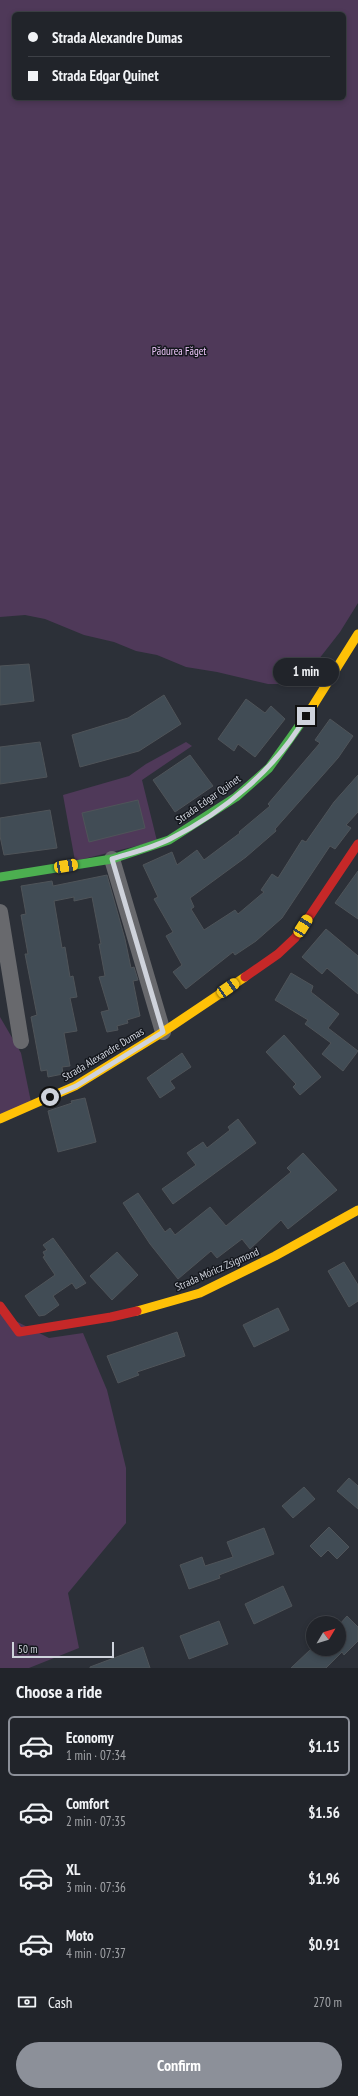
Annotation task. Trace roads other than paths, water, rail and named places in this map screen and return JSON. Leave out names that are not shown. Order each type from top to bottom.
[{"type":"street","name":"Strada Edgar Quinet","points":[[0,877],[112,859],[170,840],[236,797],[269,768],[301,725],[334,668],[358,634]]},
{"type":"street","name":"Strada Alexandre Dumas","points":[[0,1119],[76,1086],[163,1032],[278,954],[296,938],[358,844]]},
{"type":"street","points":[[112,859],[163,1032]]},
{"type":"street","points":[[0,912],[21,1041]]},
{"type":"street","name":"Strada Móricz Zsigmond","points":[[0,1306],[19,1332],[110,1317],[179,1300],[200,1293],[276,1256],[358,1210]]},
{"type":"park label","name":"Pădurea Făget","points":[[179,351]]}]
